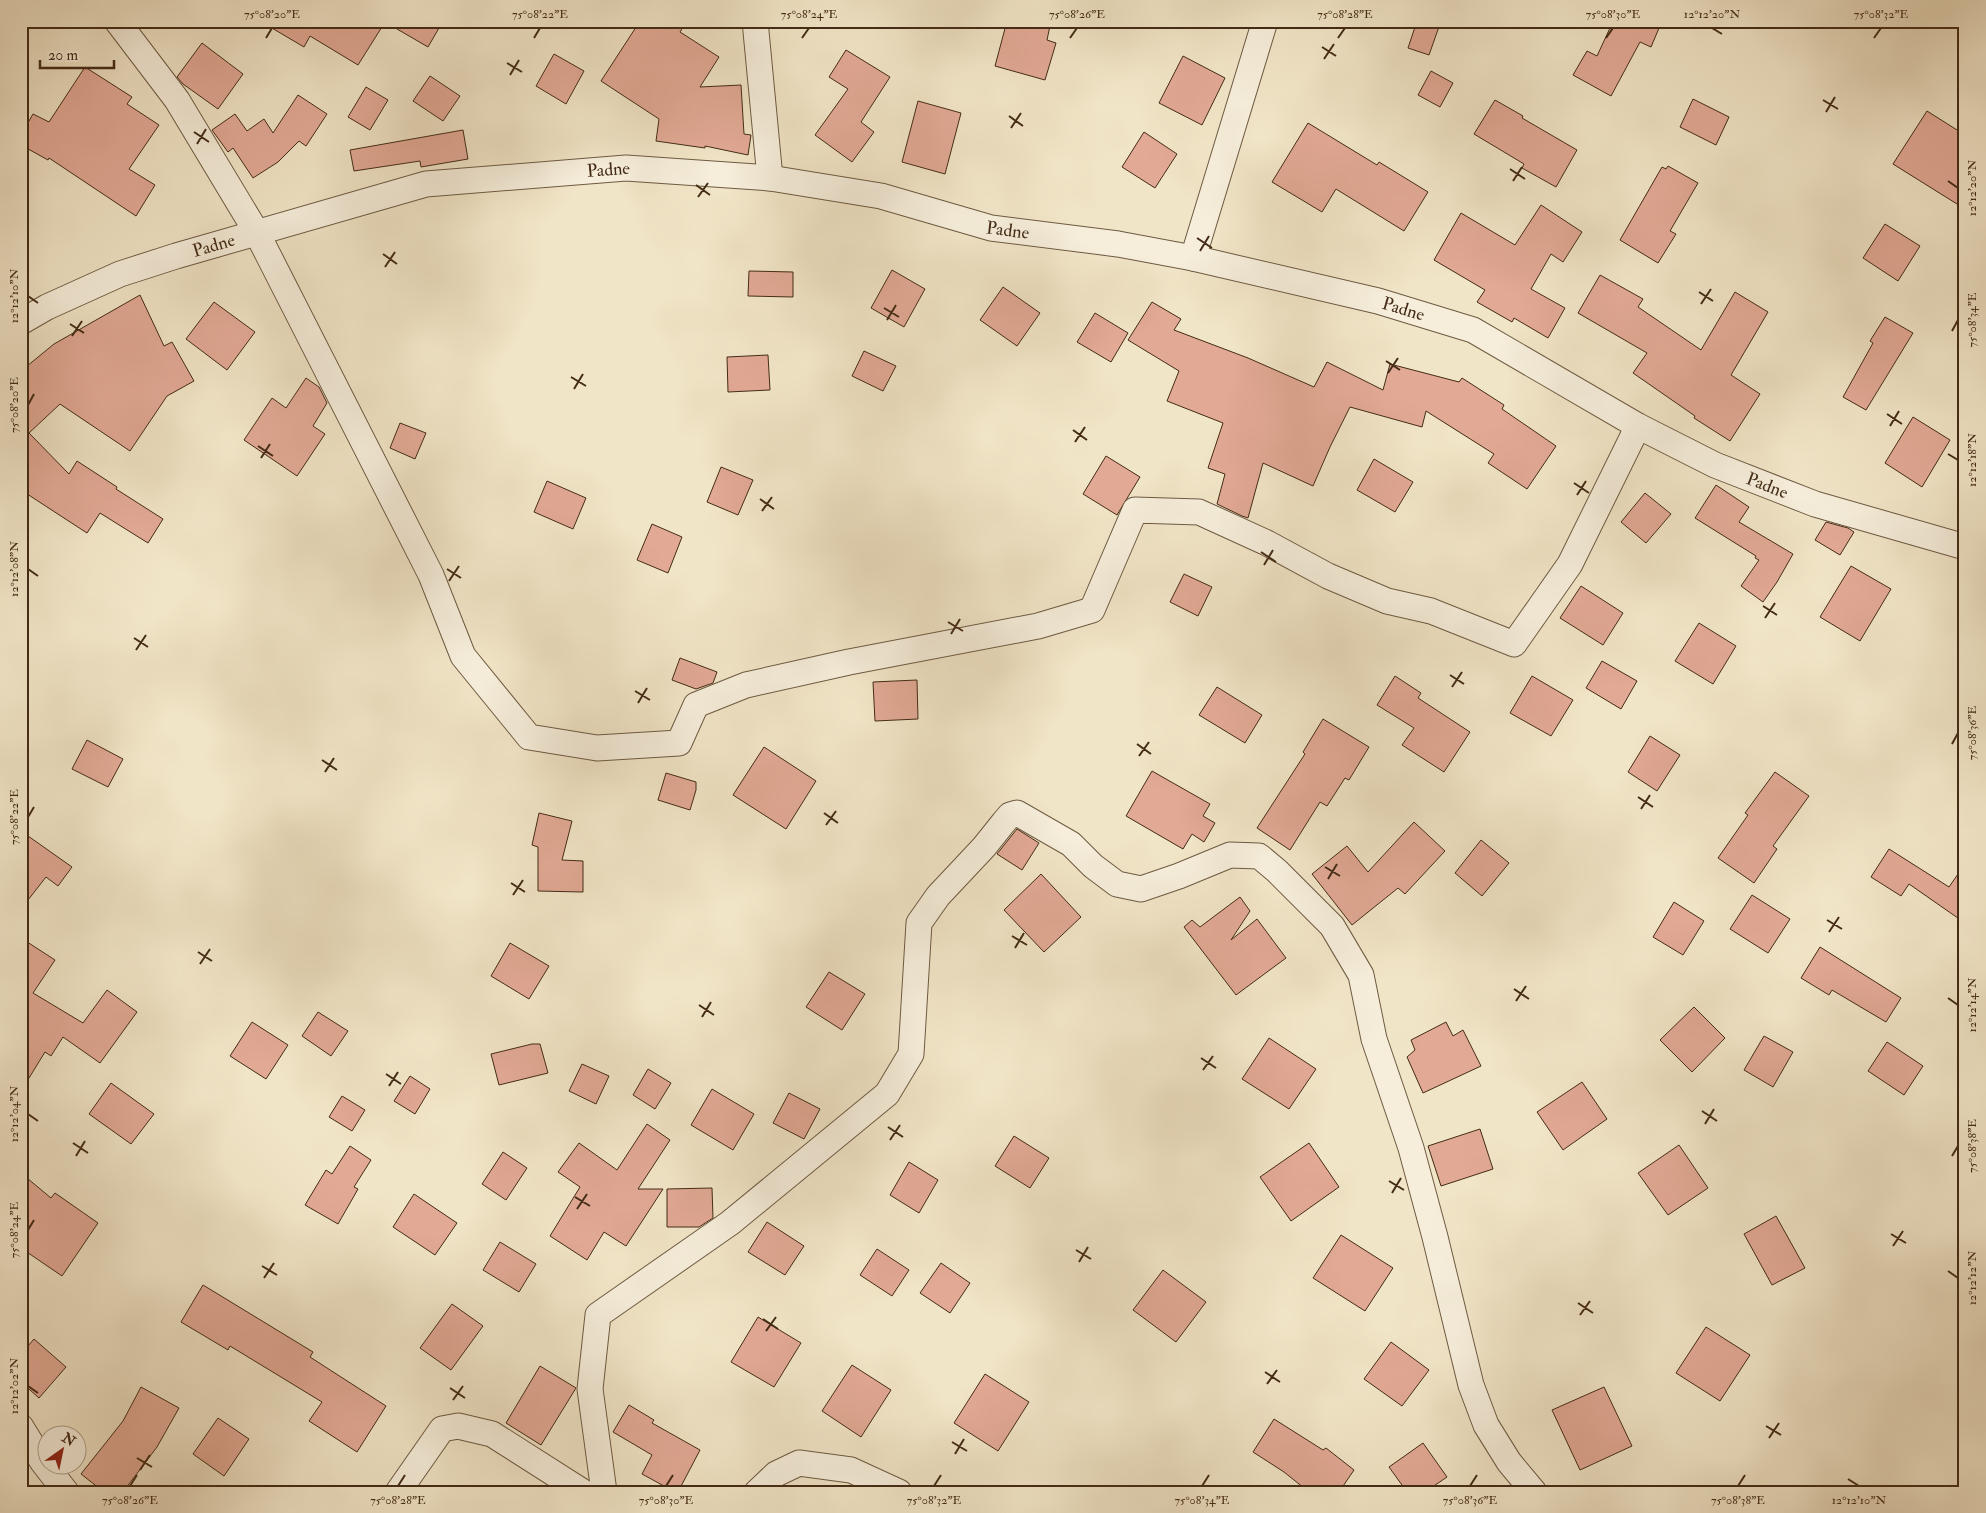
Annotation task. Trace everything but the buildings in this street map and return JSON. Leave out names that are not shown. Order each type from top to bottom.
[{"type":"street","points":[[117,21],[177,100],[257,233],[431,575],[463,656],[529,737],[597,748],[679,743],[696,704],[746,685],[849,662],[1038,626],[1092,610],[1135,510],[1199,512],[1267,543],[1328,576],[1386,601],[1431,611],[1514,644],[1570,564],[1638,426]]},
{"type":"street","points":[[755,21],[770,178]]},
{"type":"street","points":[[1193,258],[1265,21]]},
{"type":"street","name":"Padne","points":[[21,322],[47,307],[120,274],[426,184],[626,168],[770,178],[881,196],[991,228],[1118,244],[1193,258],[1368,299],[1473,330],[1638,426],[1715,465],[1815,504],[1965,546]]},
{"type":"street","points":[[604,1492],[590,1389],[598,1315],[730,1223],[887,1094],[911,1054],[920,924],[938,896],[984,847],[1010,815],[1017,813],[1071,844],[1094,866],[1117,884],[1141,889],[1230,855],[1259,856],[1277,871],[1332,926],[1361,975],[1374,1039],[1411,1148],[1433,1228],[1471,1385],[1486,1424],[1509,1462],[1534,1492]]},
{"type":"street","points":[[398,1492],[442,1429],[458,1426],[492,1434],[583,1492]]},
{"type":"street","points":[[21,1427],[42,1461],[66,1492]]},
{"type":"street","points":[[757,1492],[776,1474],[799,1463],[851,1470],[899,1492]]}]
